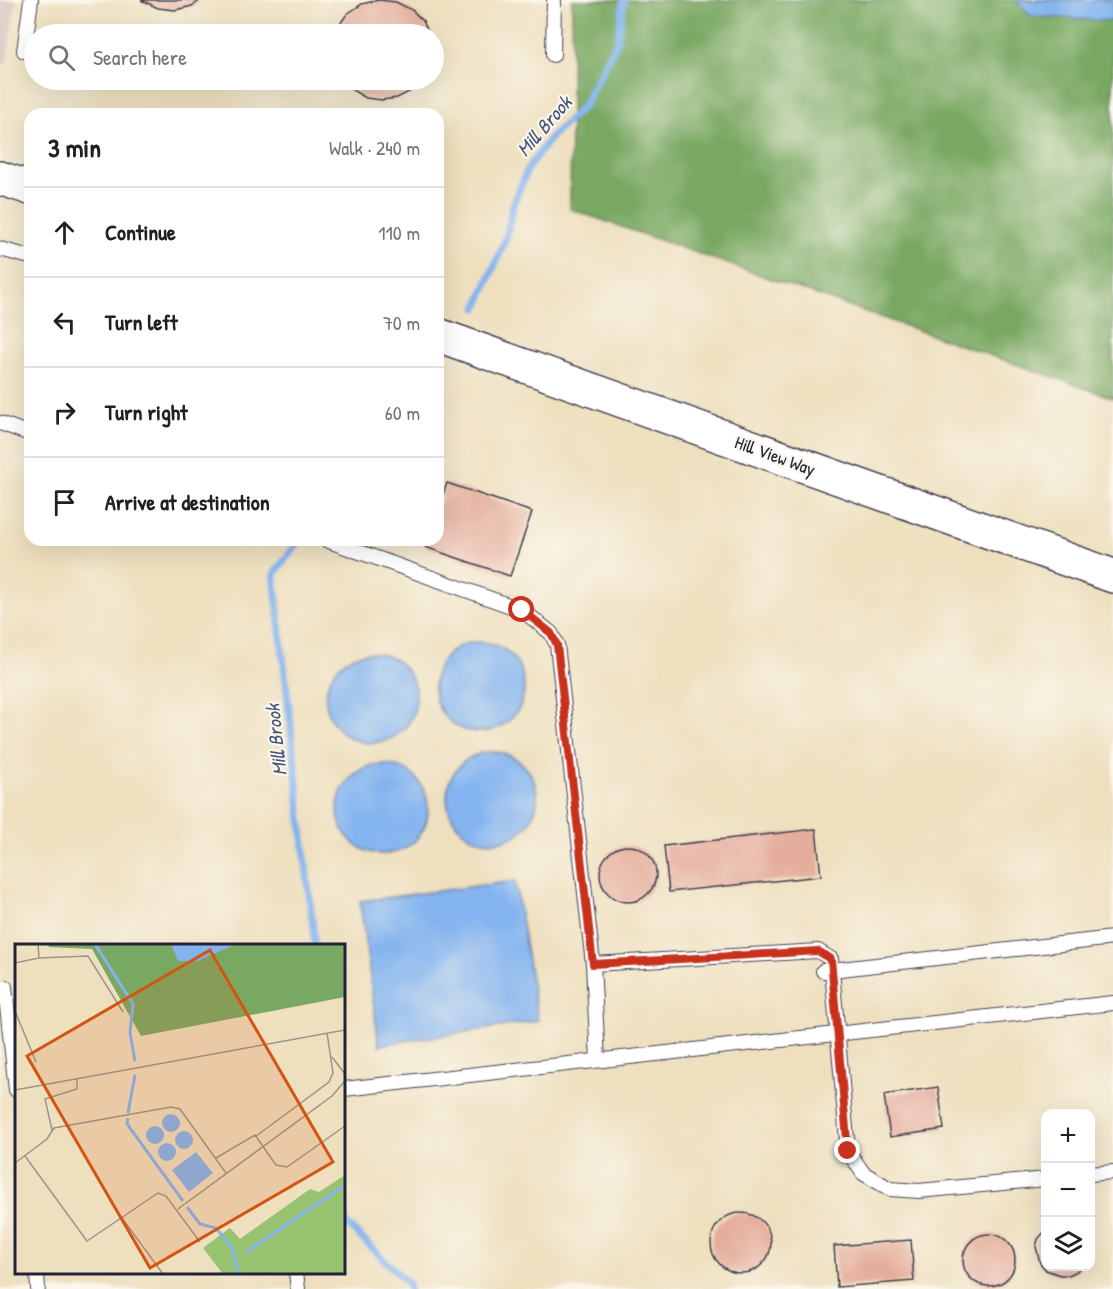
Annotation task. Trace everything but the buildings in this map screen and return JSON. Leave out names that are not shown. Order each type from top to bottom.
[{"type":"main road","points":[[0,178],[24,187]]},
{"type":"main road","name":"Hill View Way","points":[[444,337],[1113,576]]},
{"type":"lane","points":[[28,24],[31,0]]},
{"type":"lane","points":[[553,55],[554,0]]},
{"type":"lane","points":[[0,249],[24,255]]},
{"type":"lane","points":[[0,423],[24,432]]},
{"type":"lane","points":[[343,546],[522,610],[551,633],[557,645],[593,964],[598,1060]]},
{"type":"lane","points":[[827,970],[1113,938]]},
{"type":"lane","points":[[593,964],[818,951],[831,959],[827,970],[837,1034],[848,1151],[863,1173],[890,1189],[919,1191],[1041,1179]]},
{"type":"lane","points":[[7,987],[15,1079]]},
{"type":"lane","points":[[345,1089],[1113,1004]]},
{"type":"lane","points":[[1095,1174],[1113,1172]]},
{"type":"lane","points":[[36,1274],[38,1289]]},
{"type":"lane","points":[[297,1274],[298,1289]]},
{"type":"shaded area","points":[[0,0],[16,0],[6,65],[0,63]]},
{"type":"green space","points":[[572,0],[1113,0],[1113,398],[570,209]]},
{"type":"water","points":[[1016,0],[1113,0],[1113,21],[1031,16]]},
{"type":"water","points":[[479,642],[496,645],[511,655],[521,670],[524,687],[521,704],[511,719],[496,729],[479,732],[462,729],[447,719],[437,704],[434,687],[437,670],[447,655],[462,645]]},
{"type":"water","points":[[371,653],[388,656],[403,666],[413,681],[416,698],[413,715],[403,730],[388,740],[371,743],[354,740],[339,730],[329,715],[326,698],[329,681],[339,666],[354,656]]},
{"type":"water","points":[[483,752],[501,752],[517,759],[530,772],[537,788],[537,806],[530,822],[517,835],[501,842],[483,842],[467,835],[454,822],[447,806],[447,788],[454,772],[467,759]]},
{"type":"water","points":[[383,764],[400,767],[415,777],[425,792],[428,809],[425,826],[415,841],[400,851],[383,854],[366,851],[351,841],[341,826],[338,809],[341,792],[351,777],[366,767]]},
{"type":"water","points":[[515,881],[538,1021],[379,1045],[360,901]]},
{"type":"waterway","name":"Mill Brook","points":[[477,308],[506,238],[513,205],[528,168],[552,136],[583,107],[617,42],[624,0]]},
{"type":"waterway","name":"Mill Brook","points":[[295,546],[274,574],[315,944]]},
{"type":"waterway","name":"Mill Brook","points":[[345,1212],[346,1223],[408,1283],[409,1289]]},
{"type":"route","points":[[522,610],[551,633],[557,645],[593,964],[818,951],[831,959],[848,1151]]}]
